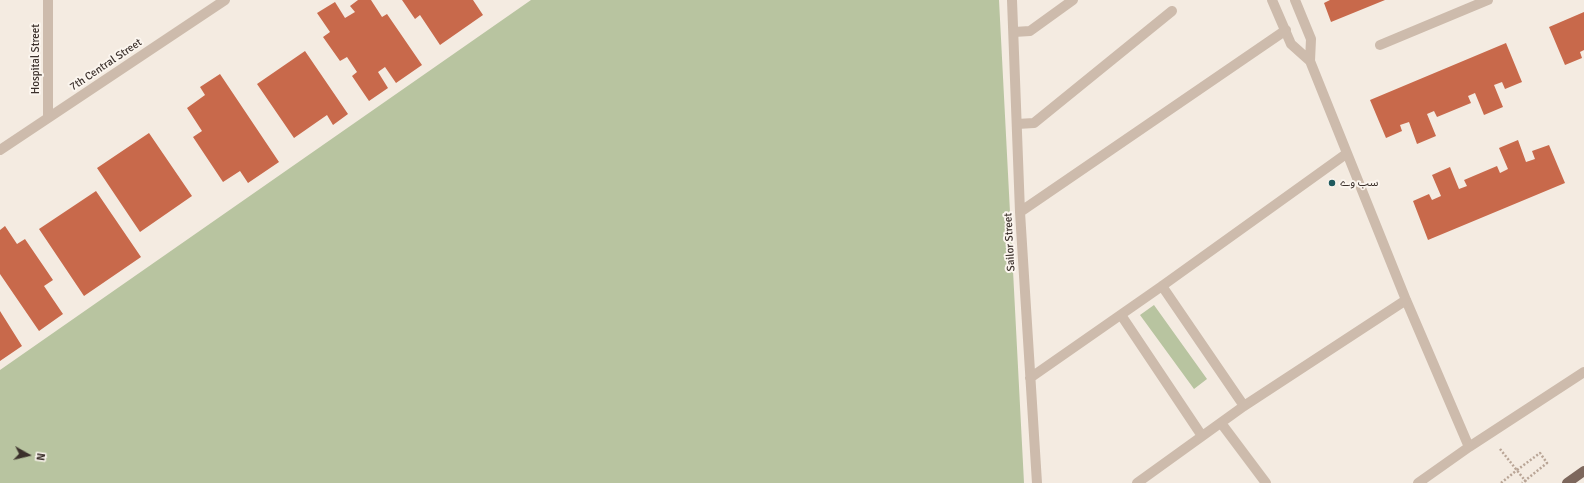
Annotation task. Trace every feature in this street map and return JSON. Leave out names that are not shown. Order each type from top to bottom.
[{"type":"main road","points":[[1567,483],[1584,471]]},
{"type":"street","name":"Hospital Street","points":[[48,0],[48,118]]},
{"type":"street","name":"7th Central Street","points":[[0,150],[224,0]]},
{"type":"street","name":"Sailor Street","points":[[1012,0],[1020,212],[1037,483]]},
{"type":"street","points":[[1014,32],[1030,31],[1073,0]]},
{"type":"street","points":[[1272,0],[1291,44],[1310,61]]},
{"type":"street","points":[[1295,0],[1311,39],[1310,61],[1346,154],[1469,447]]},
{"type":"street","points":[[1380,45],[1488,0]]},
{"type":"street","points":[[1017,124],[1034,123],[1172,11]]},
{"type":"street","points":[[1020,212],[1286,30]]},
{"type":"street","points":[[1030,378],[1162,286],[1346,154]]},
{"type":"street","points":[[1162,286],[1244,406]]},
{"type":"street","points":[[1137,483],[1244,406],[1406,300]]},
{"type":"street","points":[[1121,315],[1202,436]]},
{"type":"street","points":[[1418,483],[1469,447],[1584,372]]},
{"type":"street","points":[[1221,423],[1266,483]]},
{"type":"path","points":[[1490,434],[1527,483]]},
{"type":"path","points":[[1501,483],[1540,453],[1547,463],[1522,483]]},
{"type":"green space","points":[[531,0],[999,0],[1024,483],[0,483],[0,370]]},
{"type":"green space","points":[[1154,305],[1207,379],[1194,389],[1140,315]]},
{"type":"building","points":[[358,0],[371,0],[382,17],[387,14],[422,65],[396,83],[385,67],[378,72],[388,88],[369,101],[352,76],[357,72],[347,57],[340,61],[323,37],[330,32],[317,13],[335,2],[345,18],[355,12],[350,6]]},
{"type":"building","points":[[402,0],[473,0],[483,15],[440,45],[420,15],[415,19]]},
{"type":"building","points":[[1330,0],[1385,0],[1331,22],[1324,3]]},
{"type":"building","points":[[1584,12],[1584,50],[1580,52],[1582,58],[1565,65],[1549,27]]},
{"type":"building","points":[[1506,43],[1522,82],[1505,89],[1502,82],[1494,85],[1503,107],[1484,115],[1475,93],[1468,96],[1471,103],[1437,117],[1434,111],[1427,114],[1436,136],[1417,144],[1409,122],[1400,125],[1402,131],[1386,138],[1370,100]]},
{"type":"building","points":[[305,51],[348,114],[333,125],[327,115],[294,138],[257,84]]},
{"type":"building","points":[[220,74],[279,162],[248,183],[240,171],[223,182],[193,137],[202,131],[187,108],[205,95],[200,87]]},
{"type":"building","points":[[149,133],[192,196],[140,232],[97,168]]},
{"type":"building","points":[[1518,140],[1526,162],[1535,159],[1532,151],[1549,145],[1565,183],[1428,240],[1413,201],[1429,194],[1432,200],[1441,196],[1432,175],[1450,167],[1459,189],[1467,186],[1464,180],[1497,166],[1500,173],[1508,169],[1499,148]]},
{"type":"building","points":[[96,191],[141,257],[84,296],[39,229]]},
{"type":"building","points":[[5,226],[17,244],[25,239],[53,280],[44,286],[63,314],[39,331],[0,274],[0,230]]},
{"type":"building","points":[[0,311],[22,346],[0,361]]},
{"type":"place","name":"سب وے","points":[[1332,183]]}]
